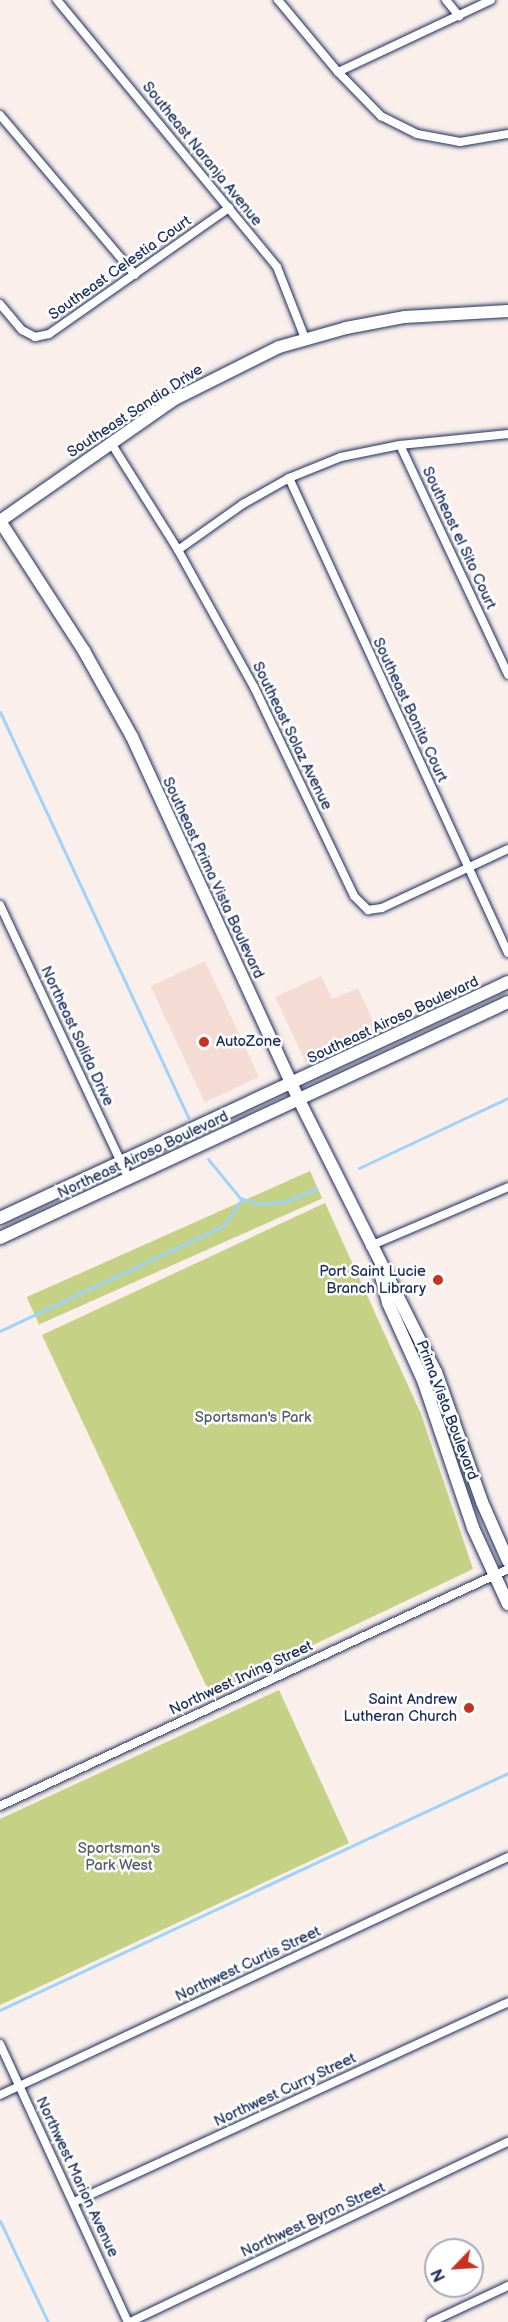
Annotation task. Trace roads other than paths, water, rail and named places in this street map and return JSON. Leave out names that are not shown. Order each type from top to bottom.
[{"type":"main road","name":"Southeast Sandia Drive","points":[[0,521],[175,399],[240,364],[305,338],[405,317],[508,311]]},
{"type":"main road","name":"Southeast Prima Vista Boulevard","points":[[0,521],[84,651],[132,737],[299,1100],[377,1259]]},
{"type":"main road","name":"Southeast Airoso Boulevard","points":[[292,1085],[508,982]]},
{"type":"main road","points":[[299,1100],[508,1002]]},
{"type":"main road","name":"Northeast Airoso Boulevard","points":[[0,1218],[292,1085]]},
{"type":"main road","name":"Northeast Airoso Boulevard","points":[[0,1238],[299,1100]]},
{"type":"main road","name":"Prima Vista Boulevard","points":[[377,1259],[401,1298],[442,1384],[482,1502],[508,1561]]},
{"type":"main road","name":"Prima Vista Boulevard","points":[[377,1259],[388,1303],[423,1380],[473,1528],[508,1604]]},
{"type":"street","name":"Southeast Naranja Avenue","points":[[57,0],[277,267],[305,338]]},
{"type":"street","points":[[278,0],[338,72],[381,116],[417,134],[460,142],[508,134]]},
{"type":"street","points":[[446,0],[459,16]]},
{"type":"street","points":[[338,72],[491,0]]},
{"type":"street","points":[[0,115],[135,275]]},
{"type":"street","name":"Southeast Celestia Court","points":[[0,304],[22,330],[35,337],[49,334],[229,208]]},
{"type":"street","points":[[178,550],[243,504],[289,478],[341,457],[400,445],[508,434]]},
{"type":"street","name":"Southeast Solaz Avenue","points":[[111,443],[178,550],[254,687],[354,897],[368,910],[382,908],[508,849]]},
{"type":"street","name":"Southeast el Sito Court","points":[[400,445],[508,675]]},
{"type":"street","name":"Southeast Bonita Court","points":[[289,478],[508,953]]},
{"type":"street","name":"Northeast Solida Drive","points":[[0,905],[129,1179]]},
{"type":"street","points":[[370,1246],[508,1187]]},
{"type":"street","name":"Northwest Irving Street","points":[[0,1806],[508,1569]]},
{"type":"street","name":"Northwest Curtis Street","points":[[0,2095],[508,1857]]},
{"type":"street","name":"Northwest Curry Street","points":[[74,2202],[508,2002]]},
{"type":"street","name":"Northwest Marion Avenue","points":[[0,2044],[129,2322]]},
{"type":"street","name":"Northwest Byron Street","points":[[129,2322],[508,2142]]},
{"type":"street","points":[[431,2322],[508,2286]]},
{"type":"waterway","points":[[0,712],[188,1117]]},
{"type":"waterway","points":[[359,1168],[508,1098]]},
{"type":"waterway","points":[[208,1159],[240,1198],[259,1204],[284,1202],[317,1189]]},
{"type":"waterway","points":[[0,1331],[215,1230],[224,1225],[242,1198]]},
{"type":"waterway","points":[[0,2010],[508,1773]]},
{"type":"waterway","points":[[0,2221],[48,2322]]},
{"type":"place","name":"AutoZone","points":[[204,1042]]},
{"type":"place","name":"Port Saint Lucie Branch Library","points":[[438,1280]]},
{"type":"place","name":"Saint Andrew Lutheran Church","points":[[469,1708]]},
{"type":"park label","name":"Sportsman's Park","points":[[253,1418]]},
{"type":"park label","name":"Sportsman's Park West","points":[[119,1856]]}]
